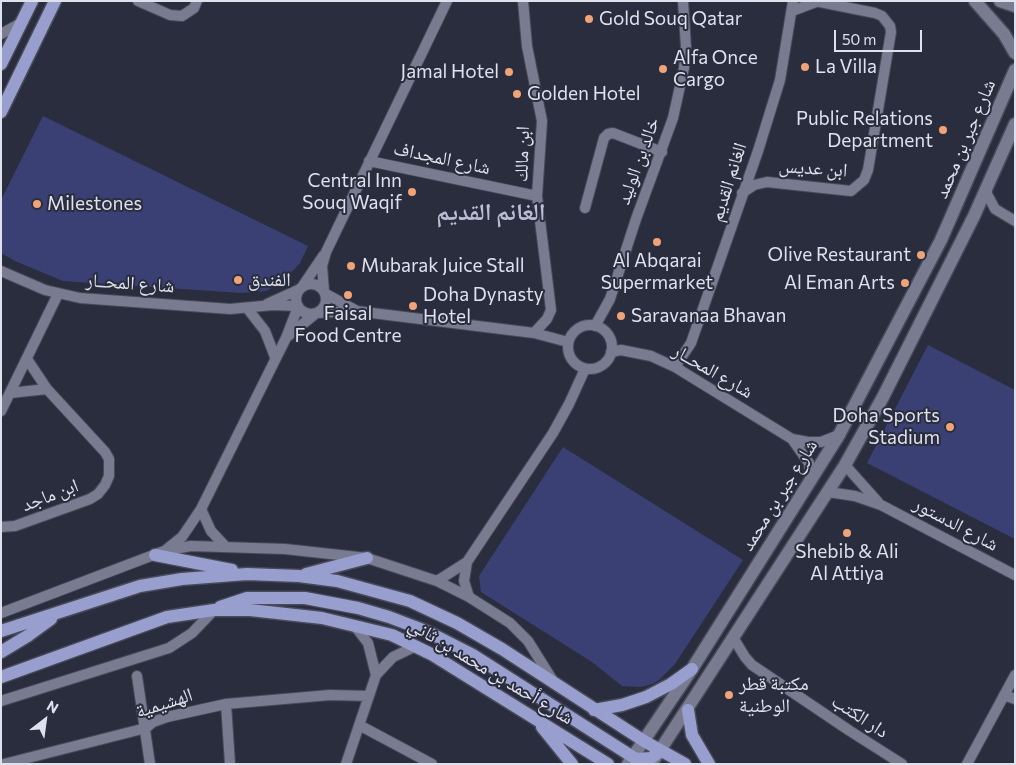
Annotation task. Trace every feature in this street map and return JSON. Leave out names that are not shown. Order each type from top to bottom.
[{"type":"main road","points":[[1,64],[32,1]]},
{"type":"main road","points":[[1,112],[55,1]]},
{"type":"main road","points":[[159,553],[247,574]]},
{"type":"main road","points":[[299,576],[367,558]]},
{"type":"main road","name":"شارع أحمد بن محمد بن ثاني","points":[[1,631],[140,586],[210,576],[247,574],[299,576],[364,586],[432,610],[482,636],[594,710],[660,751],[685,764]]},
{"type":"main road","points":[[214,610],[238,600],[274,597],[323,601],[389,617],[426,631],[473,655],[632,761],[645,764]]},
{"type":"main road","name":"شارع أحمد بن محمد بن ثاني","points":[[1,677],[167,616],[214,610],[275,612],[354,625],[392,635],[416,646],[608,764]]},
{"type":"main road","points":[[1,652],[30,635],[57,614]]},
{"type":"main road","points":[[594,710],[622,705],[646,696],[671,684],[692,669]]},
{"type":"main road","points":[[688,710],[694,741],[709,764]]},
{"type":"main road","points":[[534,717],[572,764]]},
{"type":"main road","points":[[632,761],[646,760],[660,751]]},
{"type":"street","points":[[138,1],[170,16],[182,16],[194,8],[197,1]]},
{"type":"street","points":[[286,338],[325,305],[322,266],[326,252],[447,1]]},
{"type":"street","name":"ابن مالك","points":[[523,1],[526,46],[542,121],[538,196],[551,310],[547,320],[534,333]]},
{"type":"street","name":"خالد بن الوليد","points":[[595,326],[610,299],[636,219],[673,118],[684,68],[686,46],[683,1]]},
{"type":"street","points":[[975,1],[1004,34],[1015,53]]},
{"type":"street","points":[[1000,1],[1015,6]]},
{"type":"street","points":[[792,6],[815,2]]},
{"type":"street","name":"ابن عديس","points":[[742,193],[754,185],[767,182],[847,192],[857,187],[868,170],[891,32],[890,26],[882,16],[876,13],[815,2]]},
{"type":"street","name":"الغانم القديم","points":[[675,367],[691,343],[780,80],[792,6]]},
{"type":"street","points":[[1,34],[21,24]]},
{"type":"street","name":"شارع جبر بن محمد","points":[[632,761],[839,435],[941,240],[1015,70]]},
{"type":"street","name":"شارع جبر بن محمد","points":[[651,764],[688,710],[828,492],[884,398],[1015,124]]},
{"type":"street","points":[[585,208],[604,138],[608,134],[613,134],[662,152]]},
{"type":"street","name":"شارع المجداف","points":[[369,160],[538,196]]},
{"type":"street","name":"ابن عديس","points":[[752,166],[758,177],[767,182]]},
{"type":"street","points":[[987,186],[986,194],[995,210],[1015,221]]},
{"type":"street","points":[[159,553],[182,537],[201,509],[286,338],[298,307],[296,297],[326,252]]},
{"type":"street","name":"شارع المحــار","points":[[1,271],[58,294],[80,298],[247,308],[298,307]]},
{"type":"street","points":[[301,288],[314,284],[356,311]]},
{"type":"street","name":"شارع المحــار","points":[[262,307],[301,288]]},
{"type":"street","points":[[1,410],[58,294]]},
{"type":"street","points":[[298,307],[304,313],[356,311],[534,333],[568,342]]},
{"type":"street","points":[[247,308],[265,331],[275,357]]},
{"type":"street","points":[[595,326],[608,336],[612,344],[611,352],[608,360],[601,366],[585,369],[571,359],[568,342],[578,328],[595,326]]},
{"type":"street","name":"شارع المحــار","points":[[611,352],[621,350],[651,356],[675,367],[792,439],[822,442],[839,435]]},
{"type":"street","name":"ابن ماجد","points":[[1,528],[14,526],[90,499],[105,485],[108,476],[108,459],[105,452],[47,389],[26,359]]},
{"type":"street","points":[[437,581],[467,562],[552,433],[569,404],[585,369]]},
{"type":"street","points":[[10,393],[47,389]]},
{"type":"street","name":"شارع المحــار","points":[[792,439],[809,463],[811,481]]},
{"type":"street","name":"شارع الدستور","points":[[845,465],[881,505]]},
{"type":"street","name":"شارع الدستور","points":[[828,492],[855,496],[881,505],[1015,575]]},
{"type":"street","points":[[201,509],[211,531],[225,546]]},
{"type":"street","name":"شارع أحمد بن محمد بن ثاني","points":[[1,613],[31,604],[159,553],[191,546],[285,548],[367,558],[437,581],[469,597],[520,632],[554,683]]},
{"type":"street","points":[[467,562],[464,581],[469,597]]},
{"type":"street","points":[[1,604],[31,604]]},
{"type":"street","points":[[1,701],[169,648],[192,633],[214,610]]},
{"type":"street","points":[[354,625],[368,643],[376,675]]},
{"type":"street","name":"دار الكتب","points":[[734,639],[745,658],[752,665],[902,764]]},
{"type":"street","points":[[346,764],[376,675],[393,657],[416,646]]},
{"type":"street","points":[[967,764],[1015,675]]},
{"type":"street","points":[[138,676],[150,764]]},
{"type":"street","name":"الهشيمية","points":[[4,764],[146,728],[153,722],[167,717],[226,704],[330,695],[369,696]]},
{"type":"street","points":[[1004,695],[1015,699]]},
{"type":"street","points":[[226,704],[230,764]]},
{"type":"street","points":[[359,725],[432,764]]},
{"type":"shaded area","points":[[43,116],[308,246],[300,263],[283,281],[266,291],[242,293],[63,281],[15,261],[1,253],[1,200]]},
{"type":"shaded area","name":"Doha Sports Stadium","points":[[928,345],[1015,390],[1015,539],[867,463]]},
{"type":"shaded area","points":[[563,447],[743,560],[675,664],[659,680],[652,684],[641,687],[622,686],[592,662],[481,592],[479,576]]},
{"type":"place","name":"Gold Souq Qatar","points":[[589,19]]},
{"type":"place","name":"La Villa","points":[[805,67]]},
{"type":"place","name":"Alfa Once Cargo","points":[[663,69]]},
{"type":"place","name":"Jamal Hotel","points":[[509,72]]},
{"type":"place","name":"Golden Hotel","points":[[517,94]]},
{"type":"place","name":"Public Relations Department","points":[[943,130]]},
{"type":"place","name":"Central Inn Souq Waqif","points":[[412,192]]},
{"type":"place","name":"Milestones","points":[[37,204]]},
{"type":"place","name":"Al Abqarai Supermarket","points":[[657,242]]},
{"type":"place","name":"Olive Restaurant","points":[[921,255]]},
{"type":"place","name":"Mubarak Juice Stall","points":[[351,266]]},
{"type":"place","name":"الفندق","points":[[238,280]]},
{"type":"place","name":"Al Eman Arts","points":[[905,283]]},
{"type":"place","name":"Faisal Food Centre","points":[[348,295]]},
{"type":"place","name":"Doha Dynasty Hotel","points":[[413,306]]},
{"type":"place","name":"Saravanaa Bhavan","points":[[621,316]]},
{"type":"place","name":"Doha Sports Stadium","points":[[950,427]]},
{"type":"place","name":"Shebib & Ali Al Attiya","points":[[847,533]]},
{"type":"place","name":"مكتبة قطر الوطنية","points":[[729,695]]},
{"type":"district","name":"الغانم القديم","points":[[491,212]]}]
